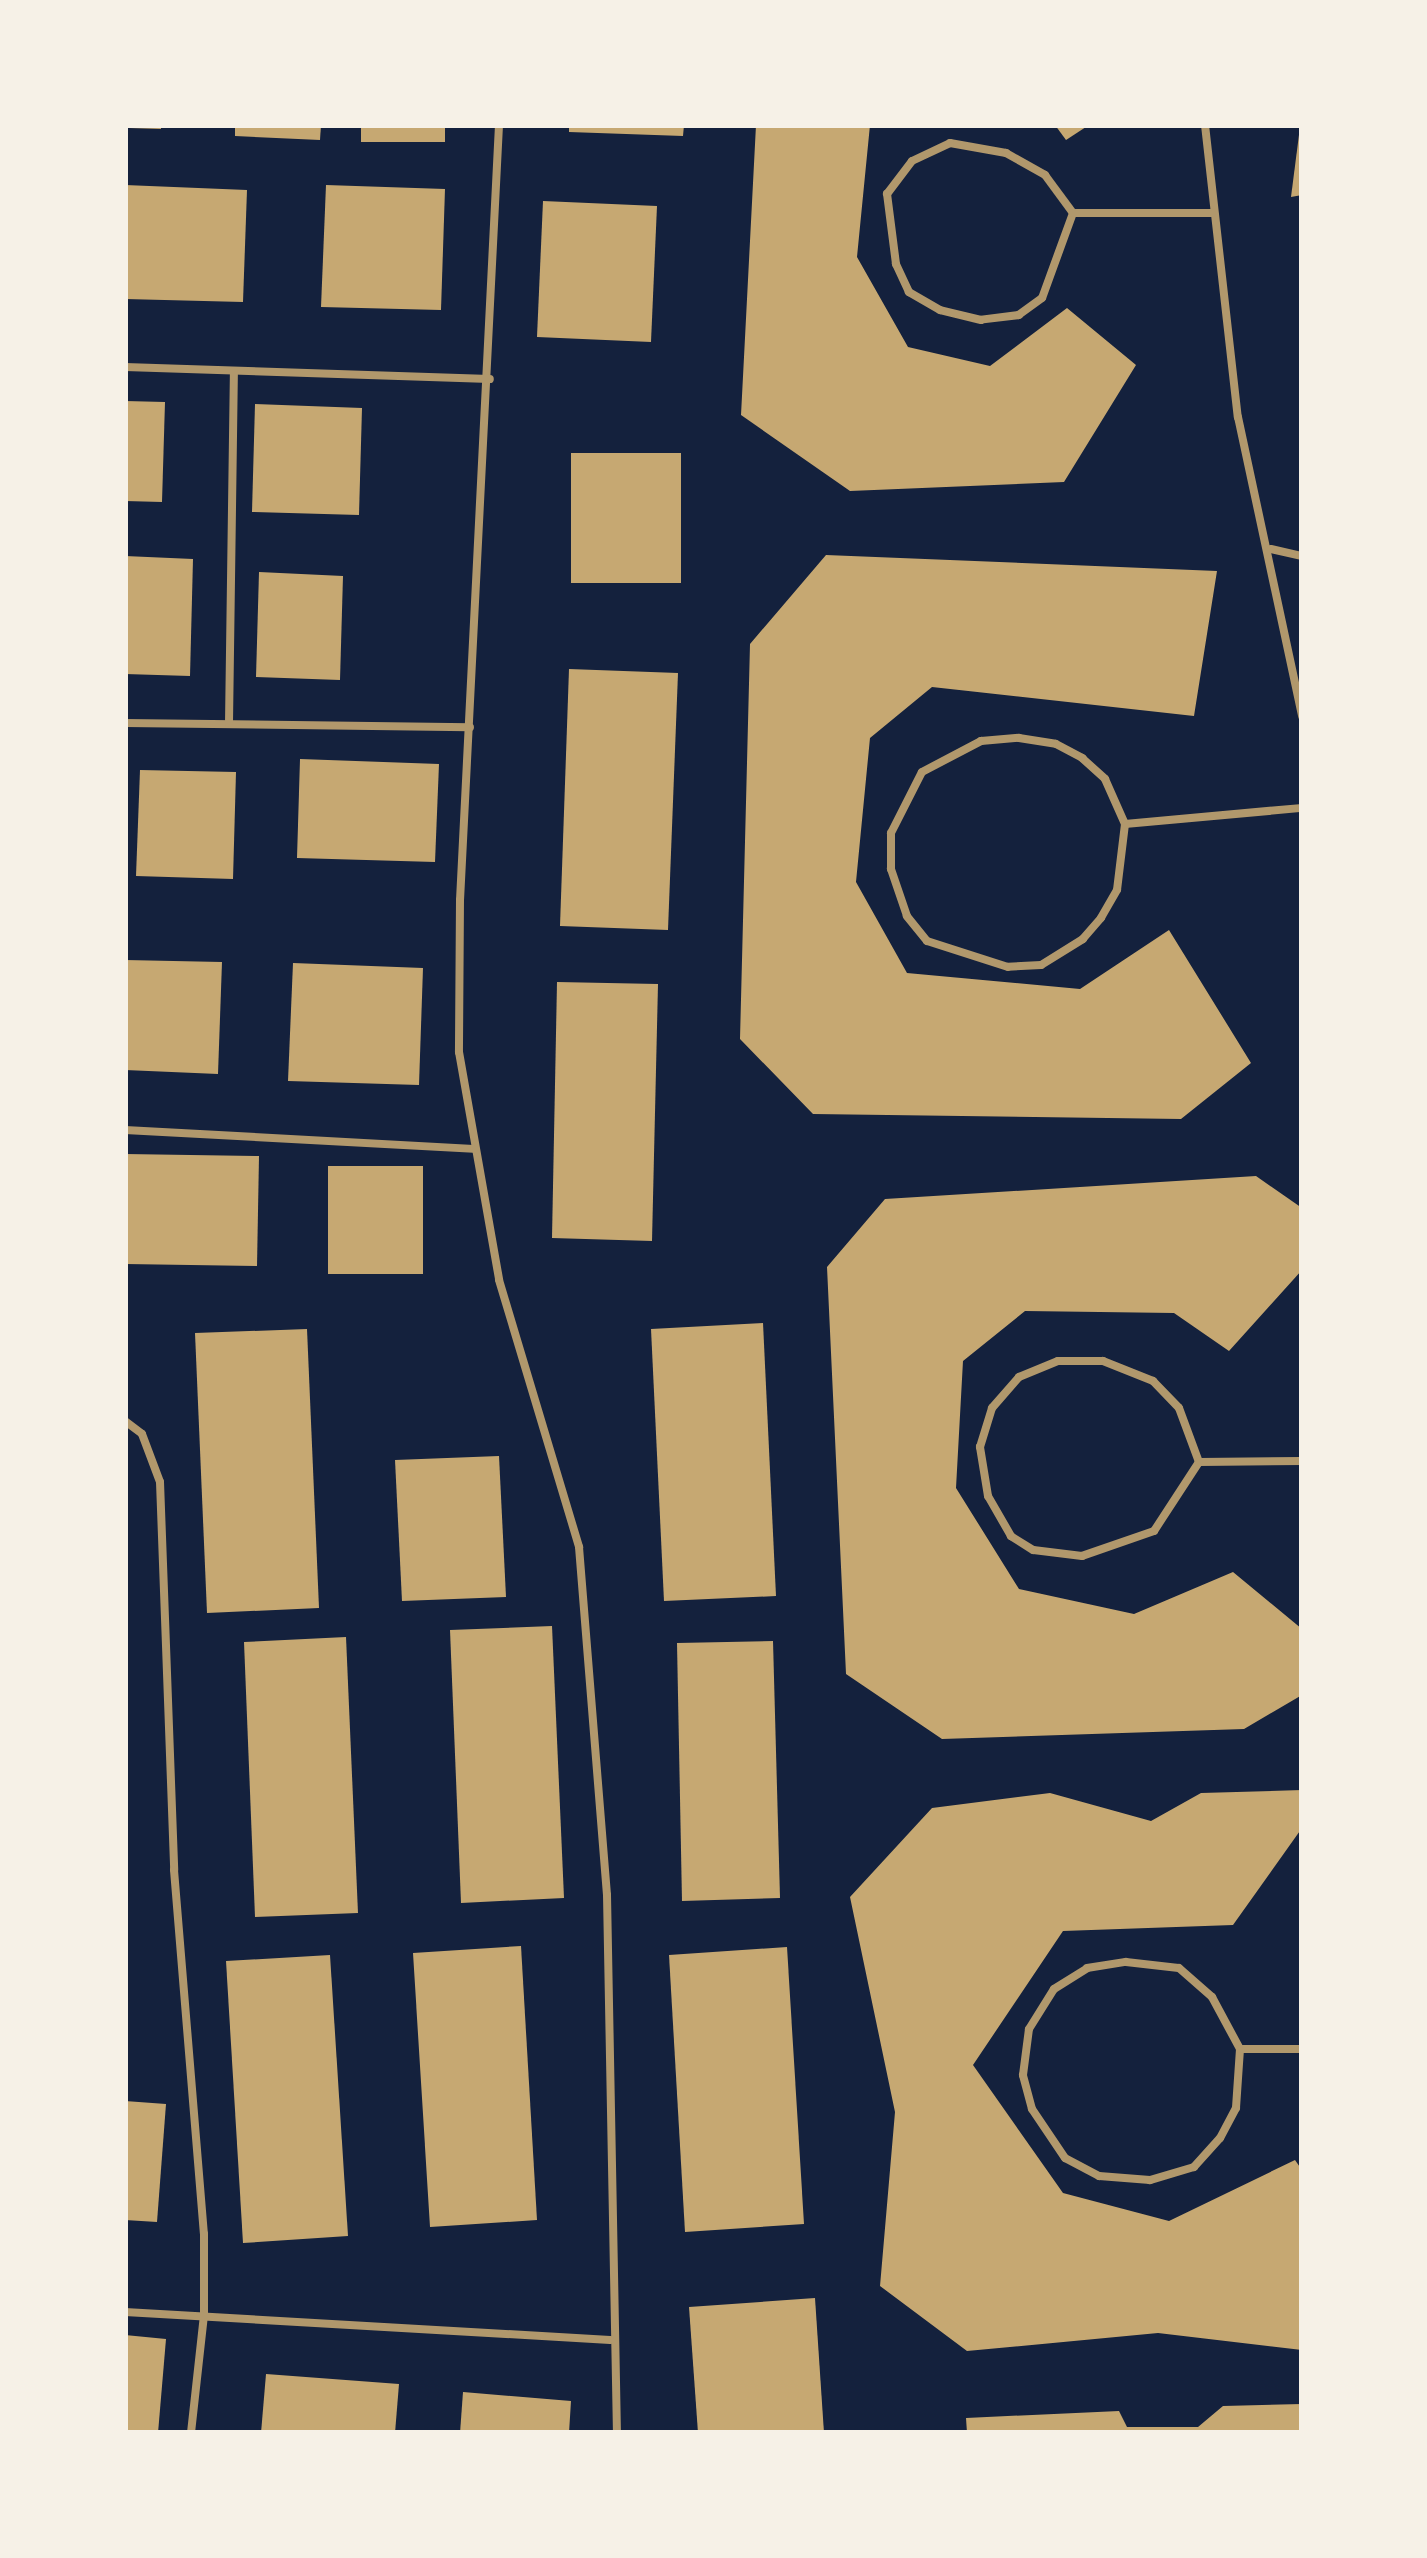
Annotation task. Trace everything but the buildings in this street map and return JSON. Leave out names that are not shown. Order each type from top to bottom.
[{"type":"lane","points":[[499,125],[458,1052],[500,1280],[579,1547],[607,1895],[616,2185],[610,2340],[616,2433]]},
{"type":"lane","points":[[1205,125],[1238,417],[1271,549],[1302,716]]},
{"type":"lane","points":[[950,143],[1006,152],[1045,175],[1073,213],[1042,298],[1019,315],[981,320],[940,310],[909,292],[887,229],[887,194],[912,161],[950,143]]},
{"type":"lane","points":[[1073,213],[1212,213]]},
{"type":"lane","points":[[125,367],[490,379]]},
{"type":"lane","points":[[230,723],[234,371]]},
{"type":"lane","points":[[1271,549],[1302,556]]},
{"type":"lane","points":[[125,723],[470,727]]},
{"type":"lane","points":[[981,741],[1056,744],[1082,758],[1105,779],[1125,824],[1117,890],[1083,939],[1041,964],[1008,967],[927,941],[907,916],[891,870],[891,834],[904,799],[922,772],[981,741]]},
{"type":"lane","points":[[1125,824],[1302,808]]},
{"type":"lane","points":[[125,1130],[473,1149]]},
{"type":"lane","points":[[1058,1361],[1103,1361],[1152,1381],[1179,1408],[1199,1462],[1154,1530],[1082,1556],[1033,1550],[1011,1536],[988,1496],[980,1447],[992,1408],[1019,1378],[1058,1361]]},
{"type":"lane","points":[[125,1421],[142,1434],[160,1482],[174,1870],[204,2234],[204,2315],[192,2433]]},
{"type":"lane","points":[[1199,1462],[1302,1460]]},
{"type":"lane","points":[[1126,1962],[1179,1968],[1212,1997],[1240,2049],[1236,2108],[1220,2138],[1194,2168],[1150,2180],[1100,2176],[1065,2158],[1032,2110],[1023,2074],[1028,2029],[1054,1989],[1087,1968],[1126,1962]]},
{"type":"lane","points":[[1240,2049],[1302,2049]]},
{"type":"lane","points":[[125,2312],[610,2340]]}]
